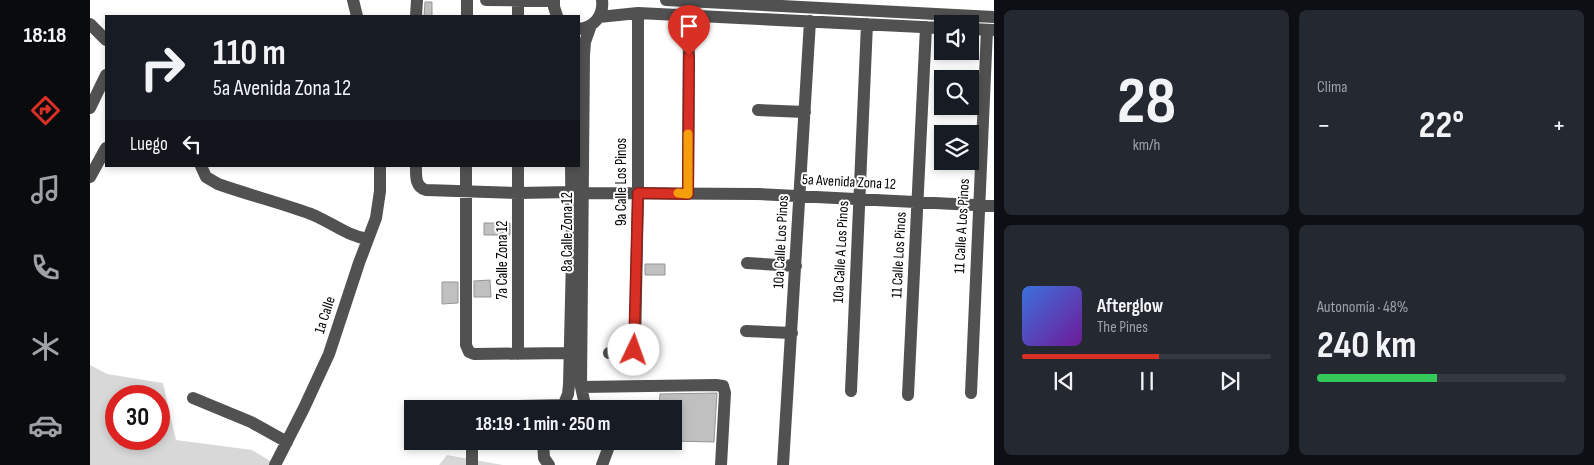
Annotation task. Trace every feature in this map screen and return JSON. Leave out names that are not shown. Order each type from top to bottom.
[{"type":"street","points":[[353,0],[357,15]]},
{"type":"street","points":[[416,15],[417,0]]},
{"type":"street","points":[[467,0],[467,15]]},
{"type":"street","points":[[486,0],[554,0],[557,15]]},
{"type":"street","points":[[518,0],[518,15]]},
{"type":"street","name":"8a Calle Zona 12","points":[[580,134],[585,42],[590,24],[602,10],[602,0]]},
{"type":"street","points":[[666,0],[817,4],[994,18]]},
{"type":"street","points":[[590,24],[638,14],[934,28]]},
{"type":"street","name":"9a Calle Los Pinos","points":[[609,353],[634,350],[638,193],[638,14]]},
{"type":"street","points":[[688,194],[689,16]]},
{"type":"street","name":"10a Calle Los Pinos","points":[[783,465],[810,22]]},
{"type":"street","points":[[90,24],[105,39]]},
{"type":"street","name":"10a Calle A Los Pinos","points":[[851,391],[867,24]]},
{"type":"street","name":"11 Calle Los Pinos","points":[[908,395],[926,27]]},
{"type":"street","name":"11 Calle A Los Pinos","points":[[971,393],[979,205],[991,30]]},
{"type":"street","points":[[90,108],[105,78]]},
{"type":"street","points":[[758,110],[805,112]]},
{"type":"street","points":[[90,178],[105,150]]},
{"type":"street","points":[[201,167],[206,177],[218,184],[310,214],[351,236],[368,239]]},
{"type":"street","name":"1a Calle","points":[[275,465],[329,354],[359,262],[376,218],[379,205],[380,167]]},
{"type":"street","name":"5a Avenida Zona 12","points":[[416,167],[416,180],[419,187],[426,190],[518,193],[800,196],[994,206]]},
{"type":"street","points":[[466,167],[466,345],[469,352],[474,354],[569,354]]},
{"type":"street","name":"7a Calle Zona 12","points":[[518,167],[518,354]]},
{"type":"street","name":"8a Calle Zona 12","points":[[571,167],[577,193],[581,387],[584,400]]},
{"type":"street","name":"8a Calle Zona 12","points":[[566,400],[568,394],[578,167]]},
{"type":"street","points":[[747,263],[796,266]]},
{"type":"street","points":[[746,331],[792,333]]},
{"type":"street","points":[[581,387],[723,386],[725,393],[722,465]]},
{"type":"street","points":[[193,398],[251,422],[287,442]]},
{"type":"street","points":[[472,450],[472,465]]},
{"type":"street","points":[[544,450],[544,458],[549,465]]},
{"type":"street","points":[[602,465],[608,450]]},
{"type":"shaded area","points":[[90,365],[107,374],[163,383],[163,385],[105,385],[105,450],[170,450],[170,414],[176,440],[252,450],[277,465],[90,465]]},
{"type":"shaded area","points":[[447,455],[503,465],[439,465]]},
{"type":"building","points":[[425,2],[432,2],[432,15],[424,15]]},
{"type":"building","points":[[484,223],[510,223],[510,235],[484,235]]},
{"type":"building","points":[[645,264],[665,264],[665,275],[645,275]]},
{"type":"building","points":[[490,280],[491,297],[474,297],[474,281]]},
{"type":"building","points":[[442,282],[458,282],[458,303],[442,304]]},
{"type":"building","points":[[717,393],[714,442],[682,441],[682,400],[660,400],[660,394]]},
{"type":"slow traffic","points":[[678,193],[688,194],[688,134]]},
{"type":"route","points":[[634,350],[638,193],[688,194],[689,56]]}]
